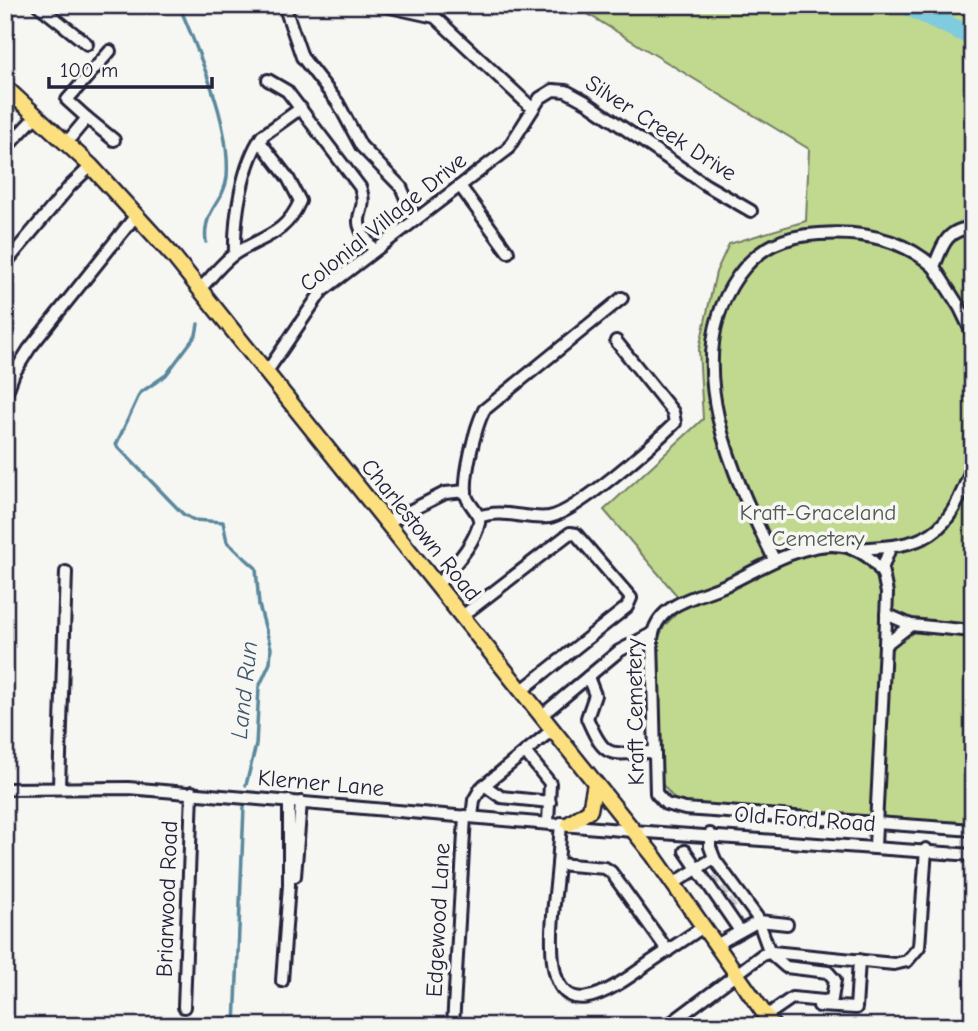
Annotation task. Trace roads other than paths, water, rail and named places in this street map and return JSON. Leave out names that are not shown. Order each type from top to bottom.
[{"type":"main road","name":"Charlestown Road","points":[[5,87],[91,166],[137,214],[200,289],[633,831],[770,1021]]},
{"type":"main road","points":[[565,824],[590,810],[595,783]]},
{"type":"street","points":[[38,5],[87,44]]},
{"type":"street","points":[[284,5],[302,57],[338,103],[366,153],[401,187],[415,219]]},
{"type":"street","points":[[381,5],[435,17],[532,108]]},
{"type":"street","points":[[110,51],[67,100],[114,140]]},
{"type":"street","points":[[268,80],[279,84],[301,108],[360,187],[363,204],[357,222],[360,232],[374,250]]},
{"type":"street","name":"Silver Creek Drive","points":[[532,108],[540,98],[553,90],[573,94],[706,185],[751,211]]},
{"type":"street","points":[[235,253],[234,226],[250,153],[262,136],[301,108]]},
{"type":"street","name":"Colonial Village Drive","points":[[266,373],[315,299],[374,250],[507,150],[532,108]]},
{"type":"street","points":[[5,149],[37,116]]},
{"type":"street","points":[[67,142],[87,118]]},
{"type":"street","points":[[200,289],[235,253],[266,239],[284,225],[300,201],[288,178],[261,143],[262,136]]},
{"type":"street","points":[[5,264],[70,186],[91,166]]},
{"type":"street","points":[[460,186],[509,252]]},
{"type":"street","points":[[5,397],[14,373],[29,349],[137,214]]},
{"type":"street","points":[[934,267],[945,239],[956,230],[973,228]]},
{"type":"street","points":[[774,559],[744,498],[731,461],[714,390],[713,353],[717,324],[734,282],[749,260],[763,249],[803,235],[828,233],[885,239],[909,249],[934,267],[973,335]]},
{"type":"street","points":[[437,586],[472,540],[479,517],[466,491],[476,431],[484,410],[622,298]]},
{"type":"street","points":[[479,517],[497,512],[541,518],[566,512],[675,423],[673,412],[616,341]]},
{"type":"street","name":"Kraft Cemetery","points":[[973,464],[965,487],[941,527],[921,541],[890,548],[809,548],[774,559],[726,585],[670,608],[661,617],[653,634],[654,752],[656,793],[660,800],[672,807],[973,830]]},
{"type":"street","points":[[386,523],[445,494],[466,491]]},
{"type":"street","points":[[461,617],[570,533],[576,534],[624,590],[631,601],[627,607],[521,691]]},
{"type":"street","points":[[881,573],[890,548]]},
{"type":"street","points":[[851,549],[871,560],[881,573],[886,587],[875,846]]},
{"type":"street","points":[[59,786],[66,572]]},
{"type":"street","points":[[886,614],[911,625],[973,631]]},
{"type":"street","points":[[885,645],[911,625]]},
{"type":"street","points":[[541,716],[619,651],[653,634]]},
{"type":"street","points":[[588,677],[595,695],[587,718],[600,747],[609,753],[654,752]]},
{"type":"street","points":[[550,802],[501,797],[484,785],[552,730]]},
{"type":"street","points":[[525,752],[550,783],[548,822]]},
{"type":"street","name":"Edgewood Lane","points":[[453,1026],[468,817],[474,800],[484,785]]},
{"type":"street","name":"Klerner Lane","points":[[5,789],[59,786],[191,792],[633,831]]},
{"type":"street","name":"Briarwood Road","points":[[184,1007],[191,792]]},
{"type":"street","points":[[282,981],[289,885],[289,801]]},
{"type":"street","points":[[295,879],[302,802]]},
{"type":"street","points":[[565,824],[558,864],[552,947],[556,974],[564,991],[581,999],[600,996],[703,927]]},
{"type":"street","name":"Old Ford Road","points":[[633,831],[926,849],[973,855]]},
{"type":"street","points":[[710,834],[714,858],[722,875],[758,921],[770,953],[786,967],[828,972],[835,981],[835,993],[828,1000],[792,998],[781,1005],[770,1021]]},
{"type":"street","points":[[667,1026],[770,953],[901,963],[916,952],[926,849]]},
{"type":"street","points":[[685,852],[740,931]]},
{"type":"street","points":[[673,884],[714,858]]},
{"type":"street","points":[[558,864],[609,870],[668,951]]},
{"type":"street","points":[[716,945],[758,921],[787,924]]},
{"type":"street","points":[[781,1005],[854,1009],[859,960]]},
{"type":"waterway","name":"Land Run","points":[[179,5],[212,89],[227,156],[225,186],[207,222],[206,242]]},
{"type":"waterway","points":[[905,5],[973,37]]},
{"type":"waterway","name":"Land Run","points":[[198,324],[196,335],[166,375],[140,393],[116,445],[183,514],[194,520],[223,522],[227,542],[256,568],[259,605],[271,648],[270,663],[259,687],[256,745],[246,785]]},
{"type":"waterway","name":"Land Run","points":[[235,1026],[244,807]]},
{"type":"tunnel","points":[[709,884],[720,877]]},
{"type":"tunnel","points":[[718,896],[728,889]]},
{"type":"tunnel","points":[[726,908],[737,900]]},
{"type":"park label","name":"Kraft-Graceland Cemetery","points":[[818,525]]}]
